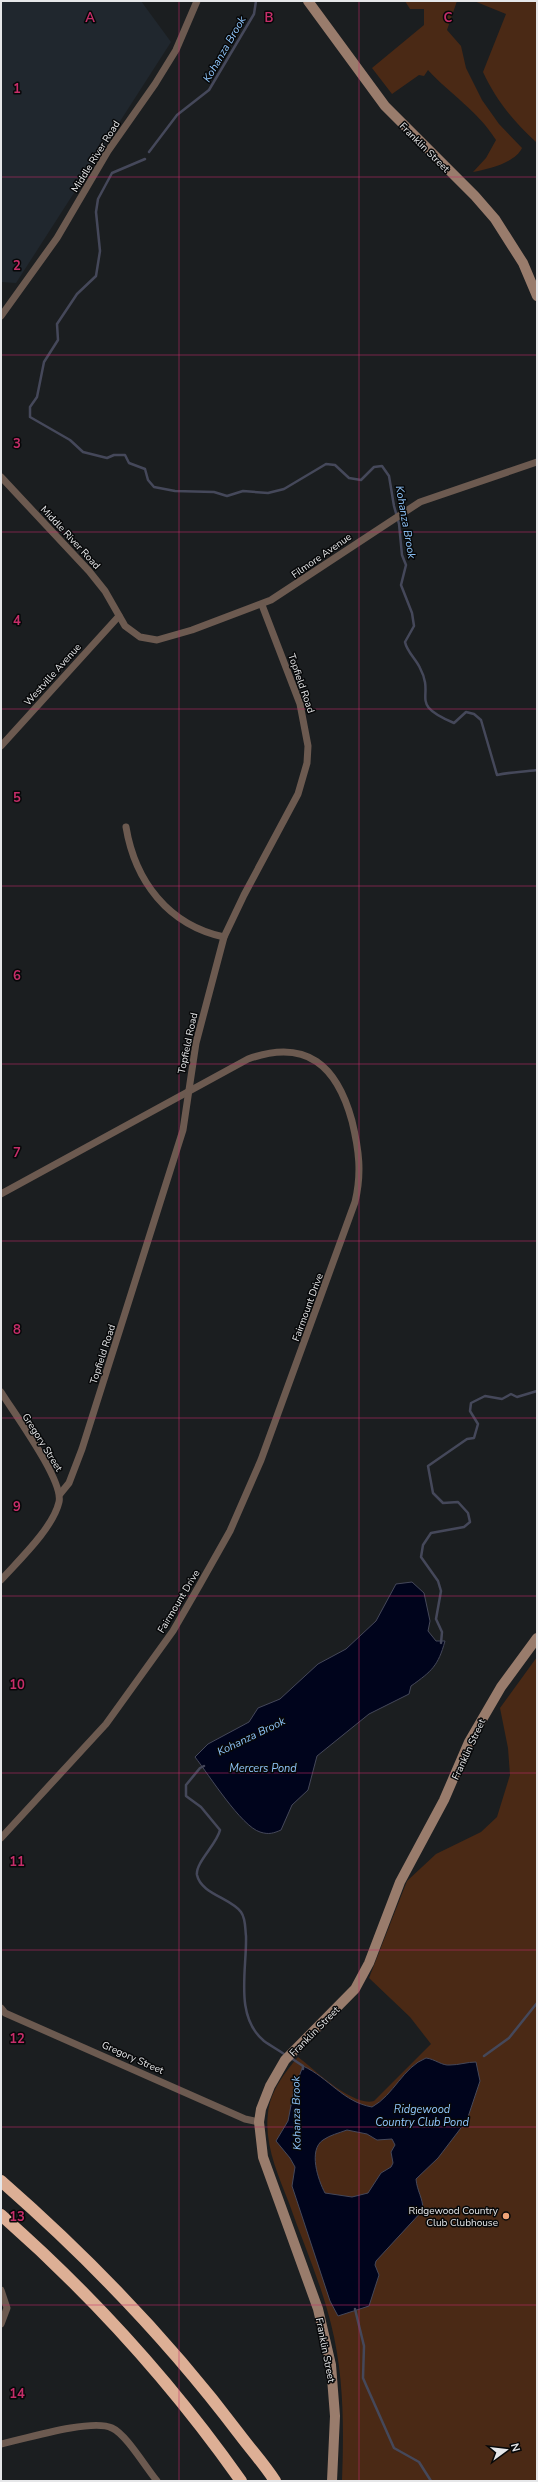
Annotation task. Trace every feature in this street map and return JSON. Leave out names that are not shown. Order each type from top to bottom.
[{"type":"highway","points":[[1,2181],[70,2244],[132,2306],[198,2382],[274,2480]]},
{"type":"highway","points":[[1,2215],[53,2262],[117,2328],[183,2404],[241,2481]]},
{"type":"main road","name":"Franklin Street","points":[[308,1],[385,106],[475,196],[495,219],[523,263],[537,296]]},
{"type":"main road","name":"Franklin Street","points":[[332,2481],[335,2416],[331,2364],[318,2309],[263,2157],[259,2122],[264,2100],[287,2057],[355,1989],[369,1962],[400,1882],[444,1800],[469,1742],[501,1687],[537,1638]]},
{"type":"street","name":"Middle River Road","points":[[1,316],[56,238],[108,151],[158,79],[179,45],[197,1]]},
{"type":"street","name":"Filmore Avenue","points":[[119,616],[133,633],[148,640],[157,640],[192,630],[262,605],[295,586],[401,513],[432,496],[537,462]]},
{"type":"street","name":"Middle River Road","points":[[1,477],[89,570],[104,590],[119,616]]},
{"type":"street","name":"Topfield Road","points":[[60,1494],[69,1483],[82,1449],[183,1130],[196,1043],[224,937],[244,895],[298,794],[307,763],[308,746],[300,704],[262,605]]},
{"type":"street","name":"Westville Avenue","points":[[1,746],[119,616]]},
{"type":"street","points":[[126,827],[129,848],[138,870],[159,902],[195,928],[224,937]]},
{"type":"street","name":"Fairmount Drive","points":[[1,1194],[248,1059],[263,1053],[290,1052],[303,1054],[315,1059],[333,1076],[348,1107],[357,1140],[360,1168],[355,1202],[278,1416],[230,1531],[173,1631],[106,1724],[1,1838]]},
{"type":"street","name":"Gregory Street","points":[[1,1392],[48,1467],[60,1494]]},
{"type":"street","points":[[1,1580],[54,1516],[60,1494]]},
{"type":"street","name":"Gregory Street","points":[[1,2008],[5,2013],[246,2119],[259,2122]]},
{"type":"street","points":[[1,2290],[7,2308],[1,2324]]},
{"type":"street","points":[[1,2444],[82,2426],[97,2425],[112,2428],[157,2481]]},
{"type":"shaded area","points":[[1,1],[141,1],[171,42],[16,283],[1,282]]},
{"type":"shaded area","points":[[405,1],[457,1],[447,30],[461,46],[466,68],[482,100],[499,124],[522,148],[514,158],[486,169],[473,172],[486,158],[496,140],[481,120],[428,70],[424,76],[419,75],[392,94],[372,68],[424,25],[424,9],[410,9]]},
{"type":"shaded area","points":[[474,1],[537,1],[536,142],[506,110],[483,72],[506,14]]},
{"type":"shaded area","points":[[537,1657],[537,2481],[342,2481],[343,2441],[341,2382],[335,2343],[327,2309],[312,2263],[273,2159],[267,2125],[269,2105],[279,2083],[298,2057],[345,2093],[365,2101],[374,2101],[431,2044],[410,2017],[369,1978],[407,1881],[436,1854],[481,1832],[497,1817],[510,1775],[508,1748],[500,1708]]},
{"type":"water","name":"Mercers Pond","points":[[412,1582],[424,1593],[430,1621],[428,1631],[436,1641],[445,1641],[437,1662],[429,1672],[411,1686],[409,1694],[369,1714],[317,1756],[308,1790],[292,1805],[281,1830],[274,1833],[266,1833],[252,1828],[235,1810],[195,1757],[208,1744],[249,1722],[258,1708],[280,1699],[318,1664],[346,1649],[376,1621],[396,1584]]},
{"type":"water","name":"Ridgewood Country Club Pond","points":[[426,2058],[447,2065],[476,2062],[480,2081],[467,2120],[438,2158],[416,2179],[423,2210],[376,2261],[375,2265],[379,2275],[369,2306],[338,2316],[330,2301],[292,2186],[295,2167],[290,2158],[276,2141],[288,2121],[294,2090],[303,2066],[321,2077],[344,2095],[372,2107],[380,2102],[418,2062]],"holes":[[[347,2130],[367,2134],[377,2140],[392,2139],[395,2145],[391,2152],[393,2163],[391,2167],[381,2173],[368,2193],[352,2197],[325,2193],[317,2173],[315,2158],[318,2145],[323,2140]]]},
{"type":"waterway","name":"Kohanza Brook","points":[[149,152],[177,115],[209,90],[254,14],[256,1]]},
{"type":"waterway","name":"Kohanza Brook","points":[[145,159],[112,173],[98,199],[96,212],[100,251],[96,276],[77,294],[57,324],[58,340],[44,362],[37,397],[30,407],[30,417],[70,440],[83,452],[107,458],[114,455],[125,455],[129,463],[145,469],[148,480],[154,487],[175,491],[214,492],[227,496],[243,491],[268,493],[284,489],[326,464],[335,465],[349,478],[361,480],[374,467],[382,466],[389,476],[394,506],[399,524],[402,555],[406,565],[401,585],[412,613],[414,626],[405,642],[424,678],[425,699],[427,705],[431,710],[454,723],[466,712],[474,714],[481,720],[497,775],[537,770]]},
{"type":"waterway","name":"Kohanza Brook","points":[[441,1643],[442,1632],[436,1619],[441,1591],[438,1581],[421,1557],[423,1545],[431,1533],[464,1527],[470,1522],[468,1513],[458,1502],[443,1503],[433,1493],[428,1466],[467,1439],[474,1438],[478,1424],[470,1411],[471,1403],[485,1396],[502,1399],[511,1394],[517,1397],[537,1391]]},
{"type":"waterway","name":"Kohanza Brook","points":[[204,1766],[200,1768],[186,1785],[186,1796],[201,1807],[220,1830],[215,1841],[199,1865],[197,1875],[204,1887],[236,1907],[243,1915],[246,1936],[244,1992],[245,2006],[249,2019],[255,2031],[264,2041],[287,2056]]},
{"type":"waterway","points":[[484,2056],[509,2038],[537,2003]]},
{"type":"waterway","name":"Kohanza Brook","points":[[291,2058],[303,2066],[303,2069]]},
{"type":"waterway","name":"Kohanza Brook","points":[[355,2309],[364,2346],[363,2378],[366,2385],[394,2448],[419,2462],[431,2481]]},
{"type":"place","name":"Ridgewood Country Club Clubhouse","points":[[506,2216]]}]
